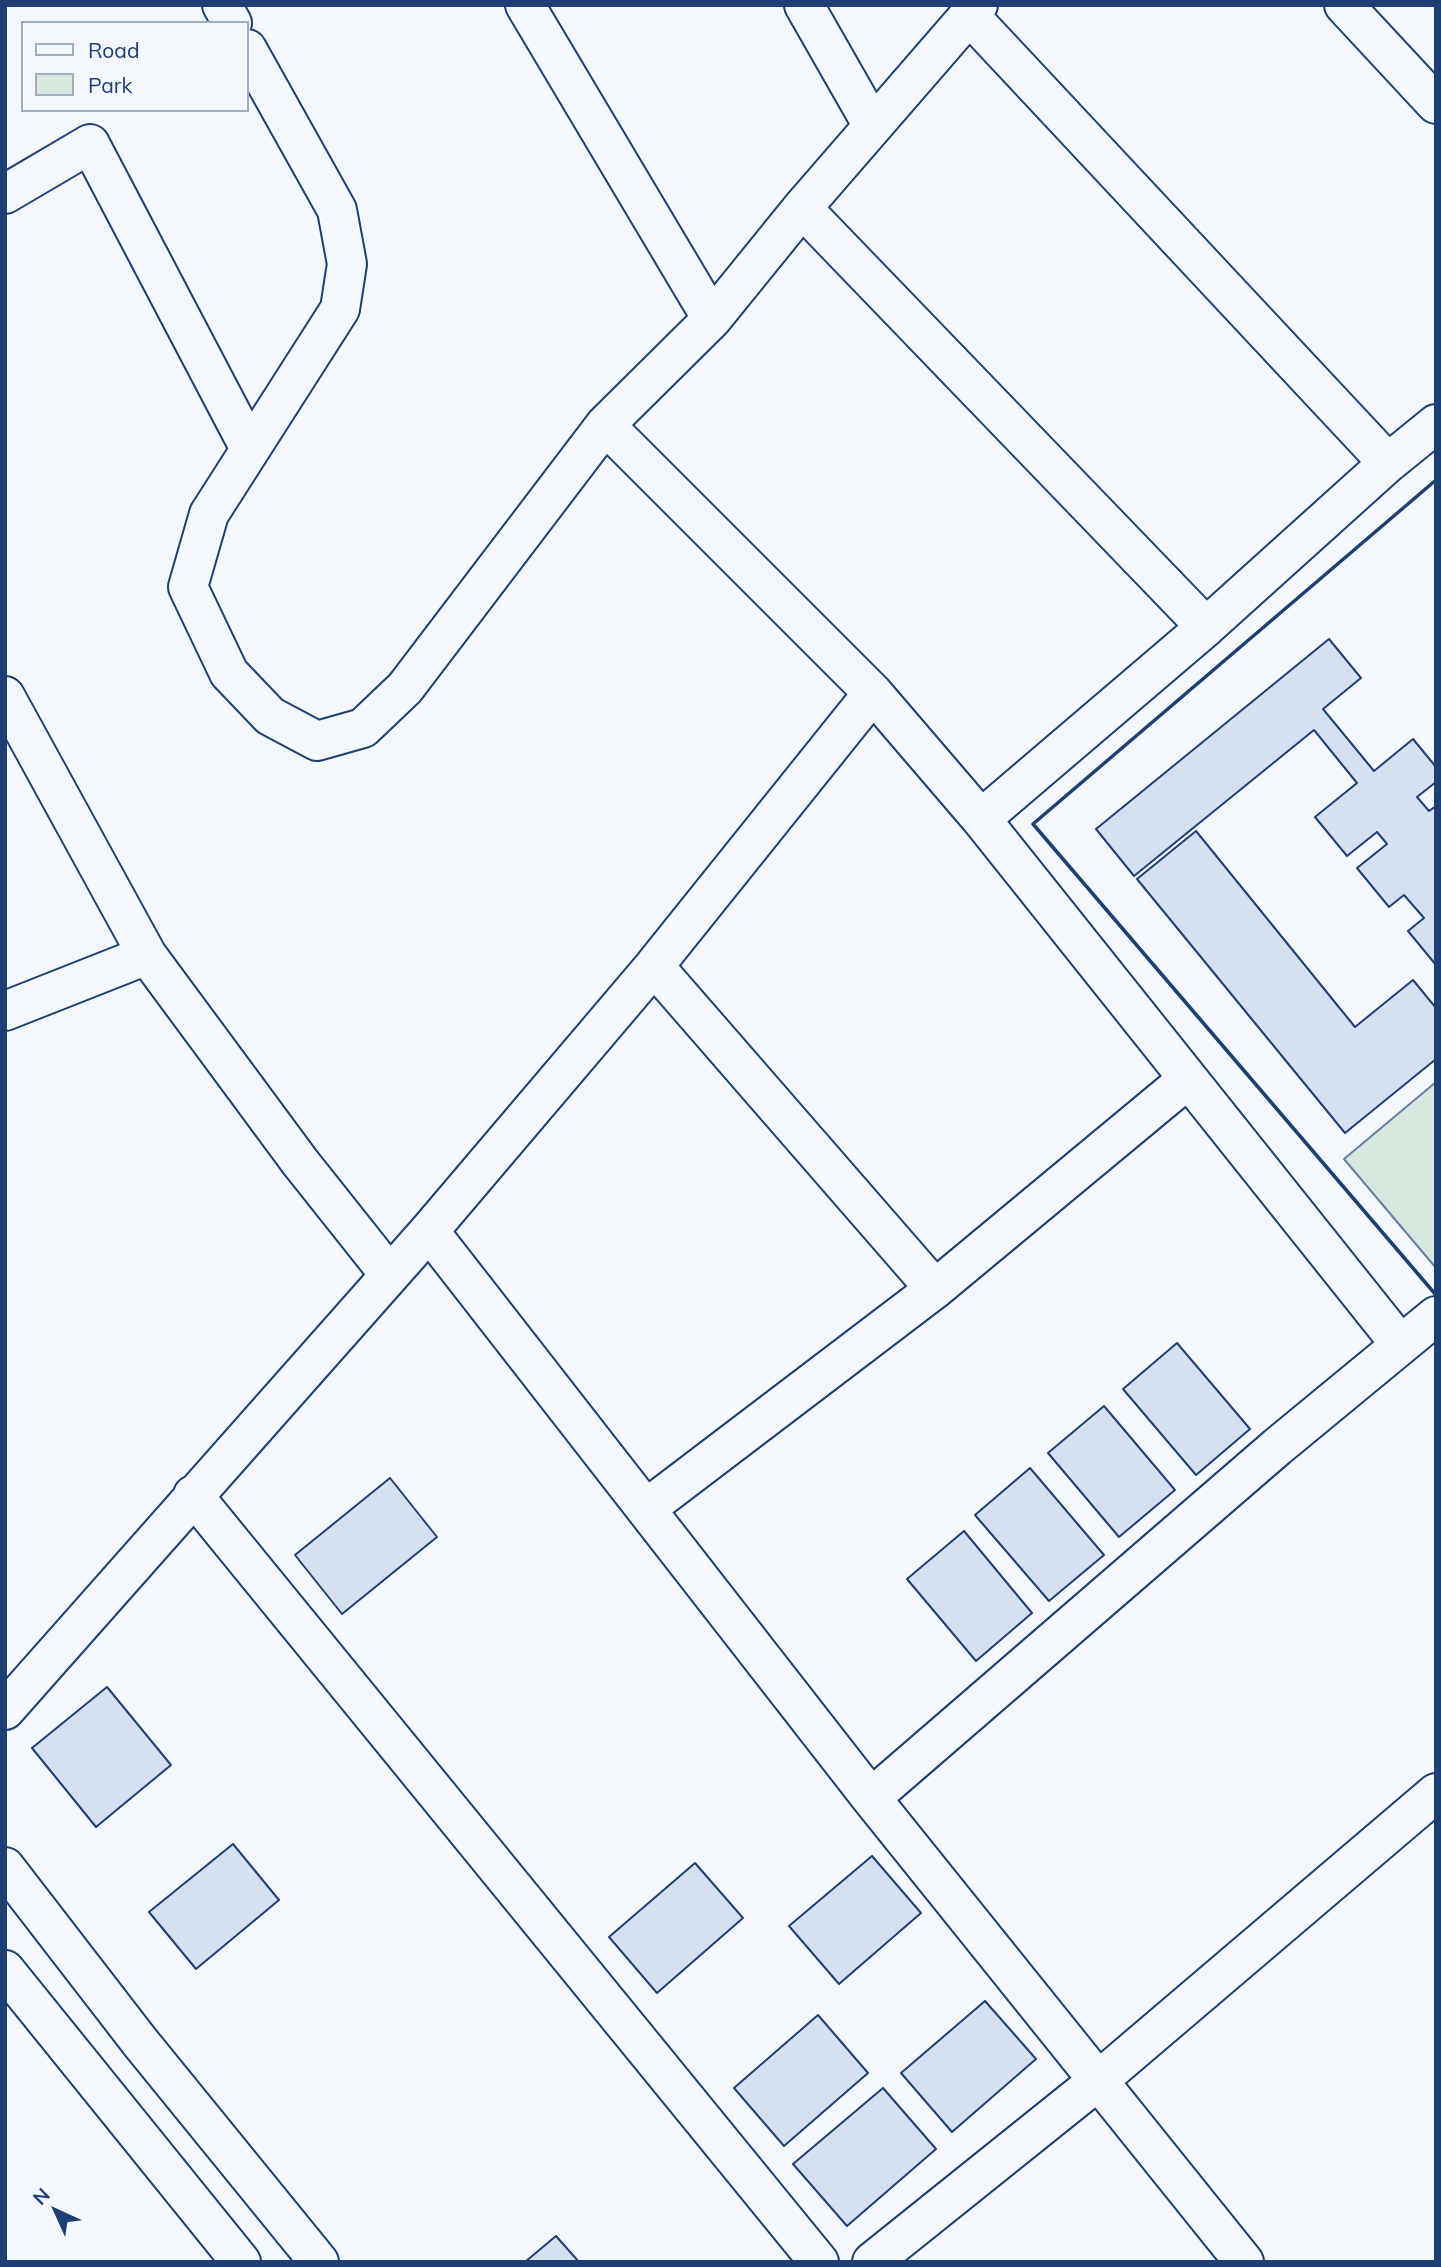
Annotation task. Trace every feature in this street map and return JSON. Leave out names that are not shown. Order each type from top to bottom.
[{"type":"street","points":[[222,5],[231,21]]},
{"type":"street","points":[[525,5],[712,319]]},
{"type":"street","points":[[804,5],[873,126]]},
{"type":"street","points":[[1344,5],[1436,104]]},
{"type":"street","points":[[248,51],[337,210],[347,264],[340,309],[249,447],[209,514],[188,587],[229,673],[270,716],[317,741],[363,728],[404,688],[605,425],[712,319],[802,208],[973,10],[1388,463]]},
{"type":"street","points":[[5,194],[90,144],[249,447]]},
{"type":"street","points":[[802,208],[1206,627]]},
{"type":"street","points":[[981,820],[1206,627],[1388,463],[1436,424]]},
{"type":"street","points":[[605,425],[873,693],[981,820],[1400,1344]]},
{"type":"street","points":[[5,1710],[193,1494],[429,1231],[654,967],[873,693]]},
{"type":"street","points":[[5,696],[147,955],[300,1162],[389,1275]]},
{"type":"street","points":[[5,1011],[147,955]]},
{"type":"street","points":[[654,967],[934,1289]]},
{"type":"street","points":[[647,1508],[934,1289],[1188,1079]]},
{"type":"street","points":[[429,1231],[871,1798],[1244,2262]]},
{"type":"street","points":[[871,1798],[1266,1456],[1436,1316]]},
{"type":"street","points":[[193,1494],[819,2262]]},
{"type":"street","points":[[873,2262],[1099,2080],[1436,1793]]},
{"type":"street","points":[[5,1867],[141,2042],[319,2262]]},
{"type":"street","points":[[5,1970],[241,2262]]},
{"type":"green space","points":[[1436,1082],[1436,1268],[1344,1159]]},
{"type":"building","points":[[1329,639],[1361,678],[1323,709],[1374,771],[1413,739],[1436,767],[1436,782],[1417,797],[1429,811],[1436,806],[1436,965],[1408,931],[1424,918],[1404,895],[1389,907],[1357,868],[1387,844],[1377,832],[1347,856],[1315,817],[1357,783],[1314,730],[1134,876],[1096,829]]},
{"type":"building","points":[[1196,831],[1355,1027],[1413,980],[1436,1008],[1436,1059],[1345,1133],[1137,879]]},
{"type":"building","points":[[1177,1343],[1250,1429],[1196,1475],[1123,1389]]},
{"type":"building","points":[[1104,1406],[1175,1490],[1119,1537],[1048,1453]]},
{"type":"building","points":[[1030,1468],[1104,1555],[1049,1601],[975,1515]]},
{"type":"building","points":[[390,1478],[437,1537],[342,1614],[295,1555]]},
{"type":"building","points":[[964,1531],[1032,1613],[976,1661],[907,1579]]},
{"type":"building","points":[[107,1687],[171,1765],[96,1827],[32,1748]]},
{"type":"building","points":[[233,1844],[279,1900],[196,1969],[149,1912]]},
{"type":"building","points":[[872,1856],[921,1913],[839,1984],[789,1926]]},
{"type":"building","points":[[695,1863],[743,1918],[657,1993],[609,1937]]},
{"type":"building","points":[[985,2001],[1036,2059],[952,2132],[901,2073]]},
{"type":"building","points":[[818,2015],[868,2073],[784,2146],[734,2088]]},
{"type":"building","points":[[883,2088],[936,2149],[847,2226],[793,2164]]},
{"type":"building","points":[[556,2236],[579,2262],[525,2262]]},
{"type":"wall","points":[[1436,480],[1033,824],[1436,1295]]}]
